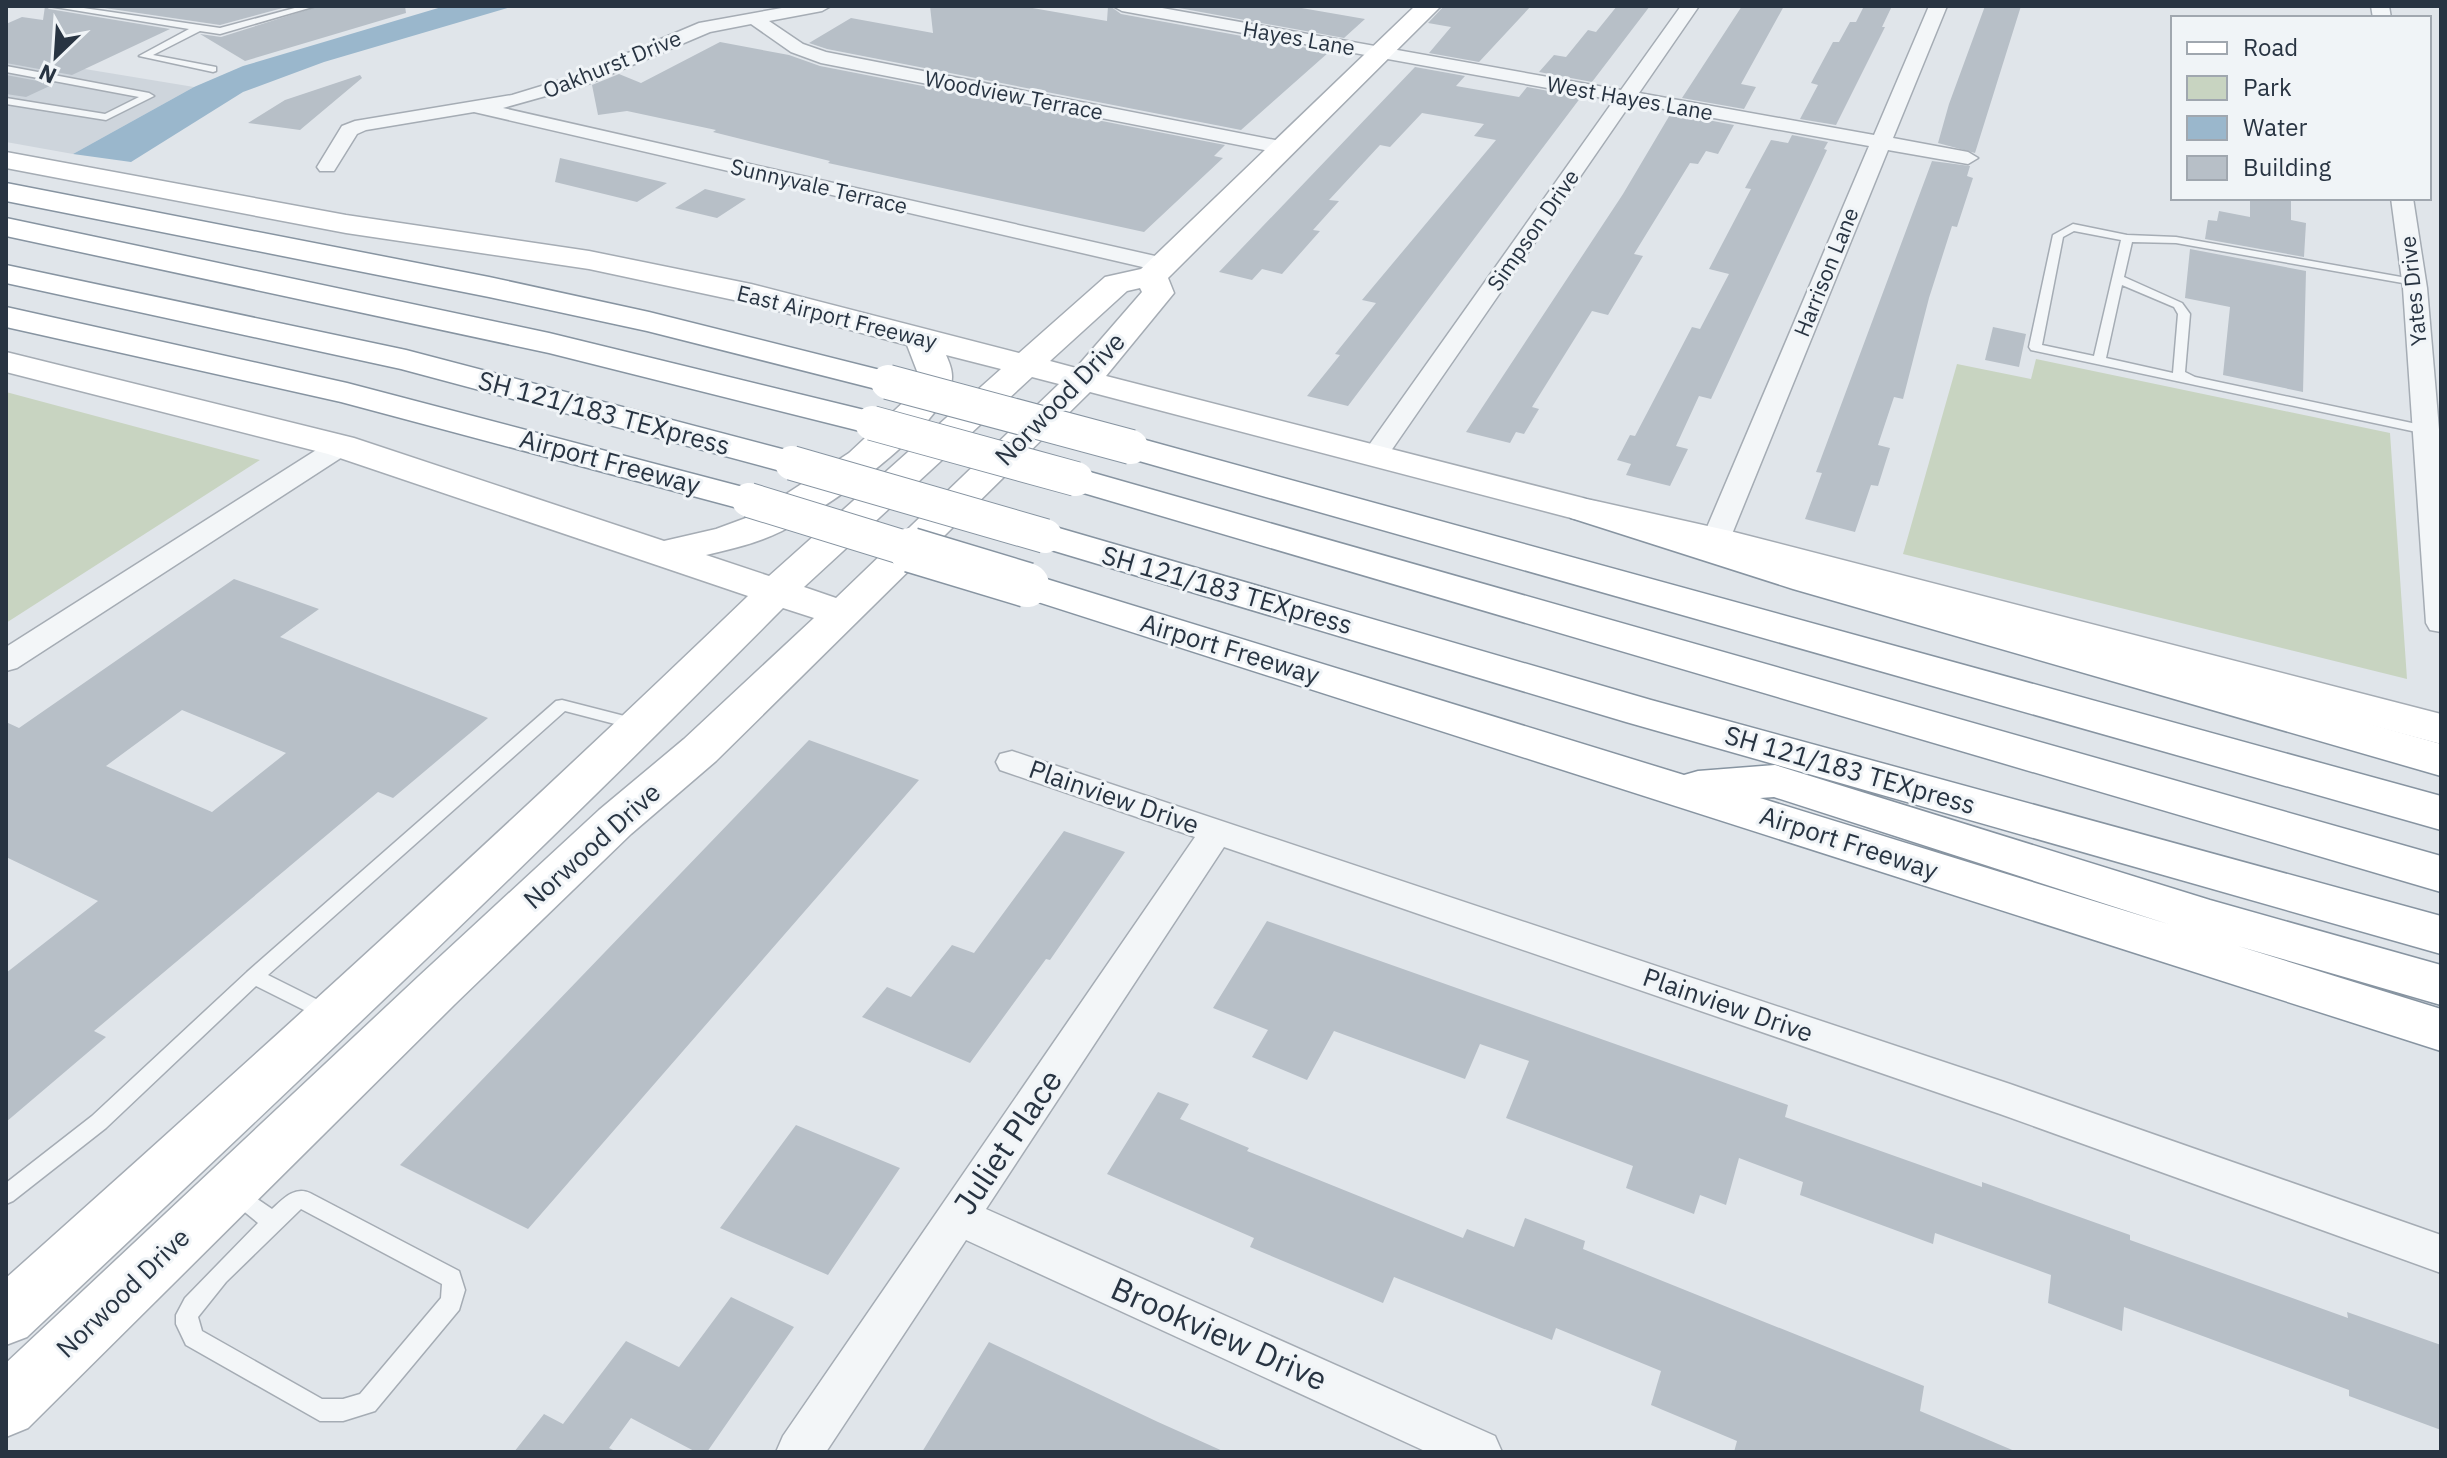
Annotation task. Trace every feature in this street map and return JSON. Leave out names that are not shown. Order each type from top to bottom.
[{"type":"main road","name":"Norwood Drive","points":[[6,1317],[334,1016],[778,591],[1025,364],[1116,284],[1158,271],[1429,6]]},
{"type":"main road","name":"East Airport Freeway","points":[[6,160],[346,224],[589,260],[751,294],[1083,380]]},
{"type":"main road","points":[[6,192],[489,287],[649,322],[888,382],[2441,813]]},
{"type":"main road","name":"SH 121/183 TEXpress","points":[[6,227],[452,319],[721,382],[1076,479],[2441,874]]},
{"type":"main road","name":"Norwood Drive","points":[[6,1406],[253,1205],[615,822],[700,750],[1083,380],[1158,293],[1158,271]]},
{"type":"main road","name":"SH 121/183 TEXpress","points":[[6,274],[406,360],[792,463],[1641,712],[2441,935]]},
{"type":"main road","name":"Airport Freeway","points":[[6,317],[347,393],[749,500],[2441,1030]]},
{"type":"main road","points":[[662,553],[766,524],[818,493],[860,462],[919,408],[934,385],[936,369],[920,337]]},
{"type":"main road","points":[[6,362],[341,446],[843,614]]},
{"type":"main road","points":[[1083,380],[1584,510],[1716,539],[2441,729]]},
{"type":"main road","points":[[1584,510],[1807,580],[2441,760]]},
{"type":"main road","points":[[640,726],[700,750]]},
{"type":"main road","points":[[1676,788],[1775,781],[2210,919],[2441,985]]},
{"type":"main road","points":[[180,1158],[253,1205]]},
{"type":"street","name":"Oakhurst Drive","points":[[327,167],[349,130],[362,125],[475,107],[548,91],[705,27],[822,6]]},
{"type":"street","name":"Hayes Lane","points":[[1122,6],[1381,53]]},
{"type":"street","name":"Simpson Drive","points":[[1375,455],[1690,6]]},
{"type":"street","name":"Harrison Lane","points":[[1716,539],[1938,6]]},
{"type":"street","name":"Woodview Terrace","points":[[752,17],[797,48],[821,57],[1285,148]]},
{"type":"street","name":"West Hayes Lane","points":[[1381,53],[1880,142]]},
{"type":"street","name":"Sunnyvale Terrace","points":[[475,107],[1158,271]]},
{"type":"street","points":[[1880,142],[1968,158]]},
{"type":"street","name":"Yates Drive","points":[[2402,200],[2414,282],[2437,523],[2441,623]]},
{"type":"street","points":[[6,661],[341,446]]},
{"type":"street","name":"Plainview Drive","points":[[1012,762],[1995,1095],[2441,1254]]},
{"type":"street","name":"Juliet Place","points":[[799,1452],[1216,832]]},
{"type":"street","name":"Brookview Drive","points":[[958,1216],[1479,1452]]},
{"type":"lane","points":[[53,6],[220,31],[312,6]]},
{"type":"lane","points":[[198,28],[144,56],[213,69]]},
{"type":"lane","points":[[6,69],[149,96],[106,117],[6,101]]},
{"type":"lane","points":[[2414,282],[2176,240],[2127,238],[2073,227],[2058,235],[2035,347],[2426,430]]},
{"type":"lane","points":[[2099,362],[2127,238]]},
{"type":"lane","points":[[2117,278],[2178,305],[2184,314],[2179,374],[2192,380]]},
{"type":"lane","points":[[6,1195],[99,1122],[254,977],[562,705],[640,726]]},
{"type":"lane","points":[[254,977],[334,1016]]},
{"type":"lane","points":[[312,1202],[451,1278],[454,1290],[451,1303],[367,1403],[343,1410],[320,1410],[194,1338],[187,1325],[188,1313],[203,1294],[253,1205],[312,1202]]},
{"type":"shaded area","points":[[6,56],[194,87],[73,154],[6,142]]},
{"type":"green space","points":[[2036,359],[2390,433],[2407,679],[1903,554],[1957,364],[2031,379]]},
{"type":"green space","points":[[6,392],[260,460],[6,623]]},
{"type":"water","points":[[445,6],[514,6],[324,62],[243,92],[131,162],[73,154],[194,87],[243,66]]},
{"type":"building","points":[[45,6],[170,29],[72,75],[6,63],[6,24],[22,17],[43,20]]},
{"type":"building","points":[[91,6],[290,6],[220,25]]},
{"type":"building","points":[[319,6],[405,6],[406,13],[245,61],[200,34],[221,37]]},
{"type":"building","points":[[930,6],[1021,6],[1107,21],[1110,6],[1121,14],[1329,52],[1241,130],[809,43],[851,18],[933,33]]},
{"type":"building","points":[[1168,6],[1290,6],[1365,19],[1344,38]]},
{"type":"building","points":[[1444,6],[1531,6],[1479,62],[1429,53],[1451,27],[1428,23]]},
{"type":"building","points":[[1617,6],[1650,6],[1592,82],[1539,72],[1554,55],[1566,57],[1588,30],[1596,32]]},
{"type":"building","points":[[1742,6],[1784,6],[1741,84],[1756,87],[1744,109],[1682,98]]},
{"type":"building","points":[[1864,6],[1892,6],[1882,27],[1885,27],[1836,125],[1800,119],[1818,85],[1811,83],[1833,42],[1839,42],[1850,22],[1856,22]]},
{"type":"building","points":[[1985,6],[2021,6],[1975,153],[1938,143]]},
{"type":"building","points":[[720,42],[789,55],[820,66],[1225,145],[1214,156],[1223,158],[1144,232],[828,163],[830,161],[713,132],[716,130],[627,111],[598,115],[592,85],[619,74],[641,83]]},
{"type":"building","points":[[1415,67],[1465,76],[1456,86],[1519,97],[1527,87],[1581,97],[1348,406],[1307,396],[1340,355],[1335,354],[1376,303],[1362,300],[1496,140],[1474,136],[1484,124],[1422,113],[1390,147],[1380,145],[1329,200],[1339,201],[1313,230],[1320,231],[1282,274],[1262,269],[1252,280],[1219,272]]},
{"type":"building","points":[[6,75],[54,84],[26,97],[6,94]]},
{"type":"building","points":[[360,75],[362,78],[300,130],[248,123],[285,100]]},
{"type":"building","points":[[1671,113],[1734,125],[1718,154],[1706,151],[1698,164],[1690,163],[1634,254],[1643,256],[1608,315],[1592,311],[1532,407],[1539,409],[1524,434],[1516,432],[1510,443],[1466,432],[1623,194]]},
{"type":"building","points":[[1792,135],[1828,142],[1824,149],[1827,150],[1711,399],[1699,396],[1676,446],[1688,449],[1670,486],[1626,475],[1631,464],[1617,460],[1630,435],[1635,436],[1692,327],[1700,329],[1729,274],[1709,269],[1751,189],[1745,188],[1771,140],[1788,143]]},
{"type":"building","points":[[560,158],[667,183],[637,202],[555,182]]},
{"type":"building","points":[[1932,161],[1970,166],[1967,176],[1973,178],[1957,227],[1952,226],[1929,298],[1903,399],[1894,397],[1878,445],[1890,448],[1878,486],[1871,485],[1855,532],[1805,519],[1822,473],[1816,472]]},
{"type":"building","points":[[705,189],[746,199],[717,218],[675,208]]},
{"type":"building","points":[[2250,200],[2291,200],[2291,220],[2306,223],[2304,257],[2205,239],[2208,220],[2217,221],[2219,211],[2250,217]]},
{"type":"building","points":[[2190,249],[2306,271],[2303,392],[2223,375],[2230,307],[2185,298]]},
{"type":"building","points":[[1993,327],[2026,334],[2019,367],[1985,360]]},
{"type":"building","points":[[234,579],[319,609],[280,637],[488,718],[393,798],[378,792],[94,1031],[106,1037],[6,1122],[6,973],[98,901],[6,857],[6,722],[19,728]],"holes":[[[182,710],[286,753],[212,812],[106,766]]]},
{"type":"building","points":[[809,740],[919,780],[528,1229],[400,1165]]},
{"type":"building","points":[[1064,831],[1125,852],[1050,960],[1046,959],[970,1063],[862,1017],[887,987],[911,997],[952,945],[974,953]]},
{"type":"building","points":[[1267,921],[1788,1105],[1785,1117],[1982,1187],[1982,1182],[2130,1235],[2130,1240],[2348,1318],[2347,1312],[2441,1345],[2441,1430],[2349,1396],[2349,1390],[2124,1307],[2122,1331],[2048,1303],[2051,1275],[1935,1233],[1933,1244],[1800,1195],[1803,1182],[1739,1158],[1726,1205],[1700,1195],[1694,1214],[1626,1188],[1633,1166],[1506,1118],[1529,1061],[1480,1044],[1465,1079],[1334,1031],[1307,1080],[1252,1057],[1268,1030],[1213,1008]]},
{"type":"building","points":[[1158,1092],[1189,1104],[1180,1119],[1249,1148],[1247,1151],[1463,1238],[1467,1229],[1514,1247],[1525,1218],[1585,1241],[1583,1249],[1924,1386],[1920,1411],[2017,1452],[1734,1452],[1737,1441],[1651,1405],[1661,1371],[1556,1328],[1552,1340],[1394,1277],[1383,1303],[1250,1247],[1254,1238],[1107,1174]]},
{"type":"building","points":[[796,1125],[900,1168],[828,1275],[720,1228]]},
{"type":"building","points":[[731,1297],[794,1327],[707,1452],[696,1452],[631,1418],[609,1448],[617,1452],[514,1452],[544,1414],[563,1424],[626,1341],[679,1367]]},
{"type":"building","points":[[989,1342],[1158,1422],[1225,1452],[922,1452]]}]
